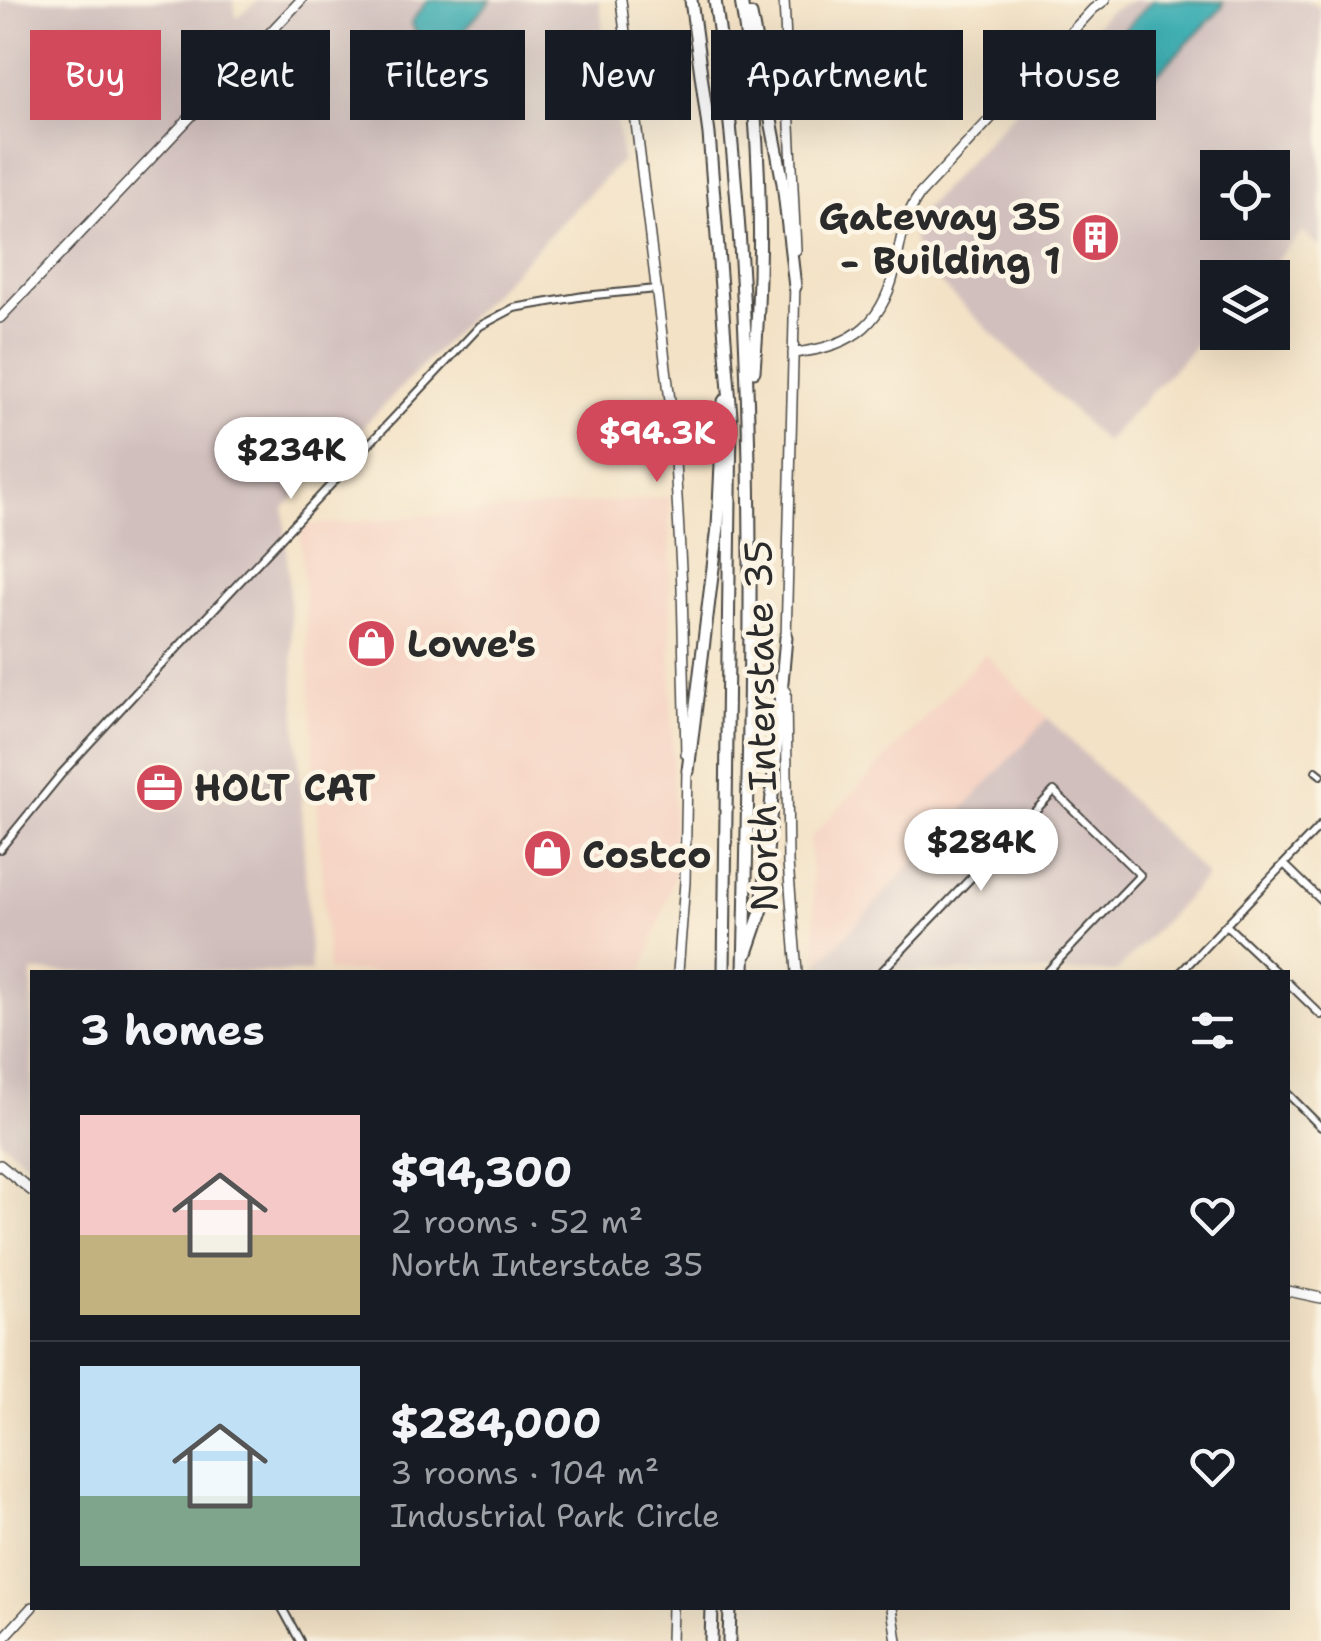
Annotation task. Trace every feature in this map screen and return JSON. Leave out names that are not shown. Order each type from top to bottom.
[{"type":"highway","points":[[691,0],[709,134],[732,482],[724,970]]},
{"type":"highway","points":[[715,0],[740,228],[750,420],[744,967]]},
{"type":"highway","points":[[745,0],[759,160],[750,420]]},
{"type":"highway","points":[[745,0],[783,183],[794,287]]},
{"type":"highway","points":[[688,772],[718,527],[726,356]]},
{"type":"highway","points":[[744,967],[762,909],[786,637]]},
{"type":"highway","points":[[711,1641],[712,1610]]},
{"type":"highway","points":[[729,1641],[730,1610]]},
{"type":"main road","points":[[0,318],[301,0]]},
{"type":"main road","name":"North Interstate 35","points":[[621,0],[675,449],[688,772],[678,970]]},
{"type":"main road","name":"North Interstate 35","points":[[784,0],[794,287],[786,637],[788,863],[798,970]]},
{"type":"main road","points":[[793,353],[831,346],[868,326],[891,289],[903,223],[920,194],[1105,0]]},
{"type":"main road","points":[[0,1165],[30,1189]]},
{"type":"main road","points":[[1290,1292],[1321,1298]]},
{"type":"main road","points":[[1,1641],[30,1609]]},
{"type":"main road","points":[[671,1641],[672,1610]]},
{"type":"main road","points":[[892,1610],[897,1641]]},
{"type":"street","points":[[0,849],[62,773],[152,674],[480,326],[514,308],[658,288]]},
{"type":"street","points":[[883,970],[1054,791],[1140,875],[1050,970]]},
{"type":"street","points":[[1183,970],[1321,825]]},
{"type":"street","points":[[1284,864],[1321,900]]},
{"type":"street","points":[[1226,925],[1274,970]]},
{"type":"street","points":[[1290,986],[1321,1015]]},
{"type":"street","points":[[1290,1096],[1321,1127]]},
{"type":"street","points":[[283,1610],[300,1641]]},
{"type":"shaded area","points":[[0,0],[233,0],[236,18],[259,0],[599,0],[603,30],[545,30],[545,120],[616,120],[622,160],[284,508],[311,970],[30,970],[30,1164],[0,1140]]},
{"type":"shaded area","points":[[1134,0],[1306,0],[1321,9],[1321,248],[1303,232],[1276,260],[1200,260],[1200,340],[1105,442],[921,265],[909,225],[1007,120],[1156,120],[1156,30],[1091,30],[1109,11]]},
{"type":"shaded area","points":[[669,497],[674,877],[644,970],[328,970],[300,526]]},
{"type":"shaded area","points":[[985,654],[1048,718],[818,965],[809,839]]},
{"type":"shaded area","points":[[1048,718],[1207,876],[1118,970],[813,970]]},
{"type":"water","points":[[428,0],[491,0],[465,30],[415,30],[411,22]]},
{"type":"water","points":[[1152,0],[1223,2],[1222,8],[1156,75],[1156,30],[1124,30]]},
{"type":"place","name":"Gateway 35 - Building 1","points":[[1096,238]]},
{"type":"place","name":"Lowe's","points":[[372,643]]},
{"type":"place","name":"HOLT CAT","points":[[159,787]]},
{"type":"place","name":"Costco","points":[[547,854]]}]
